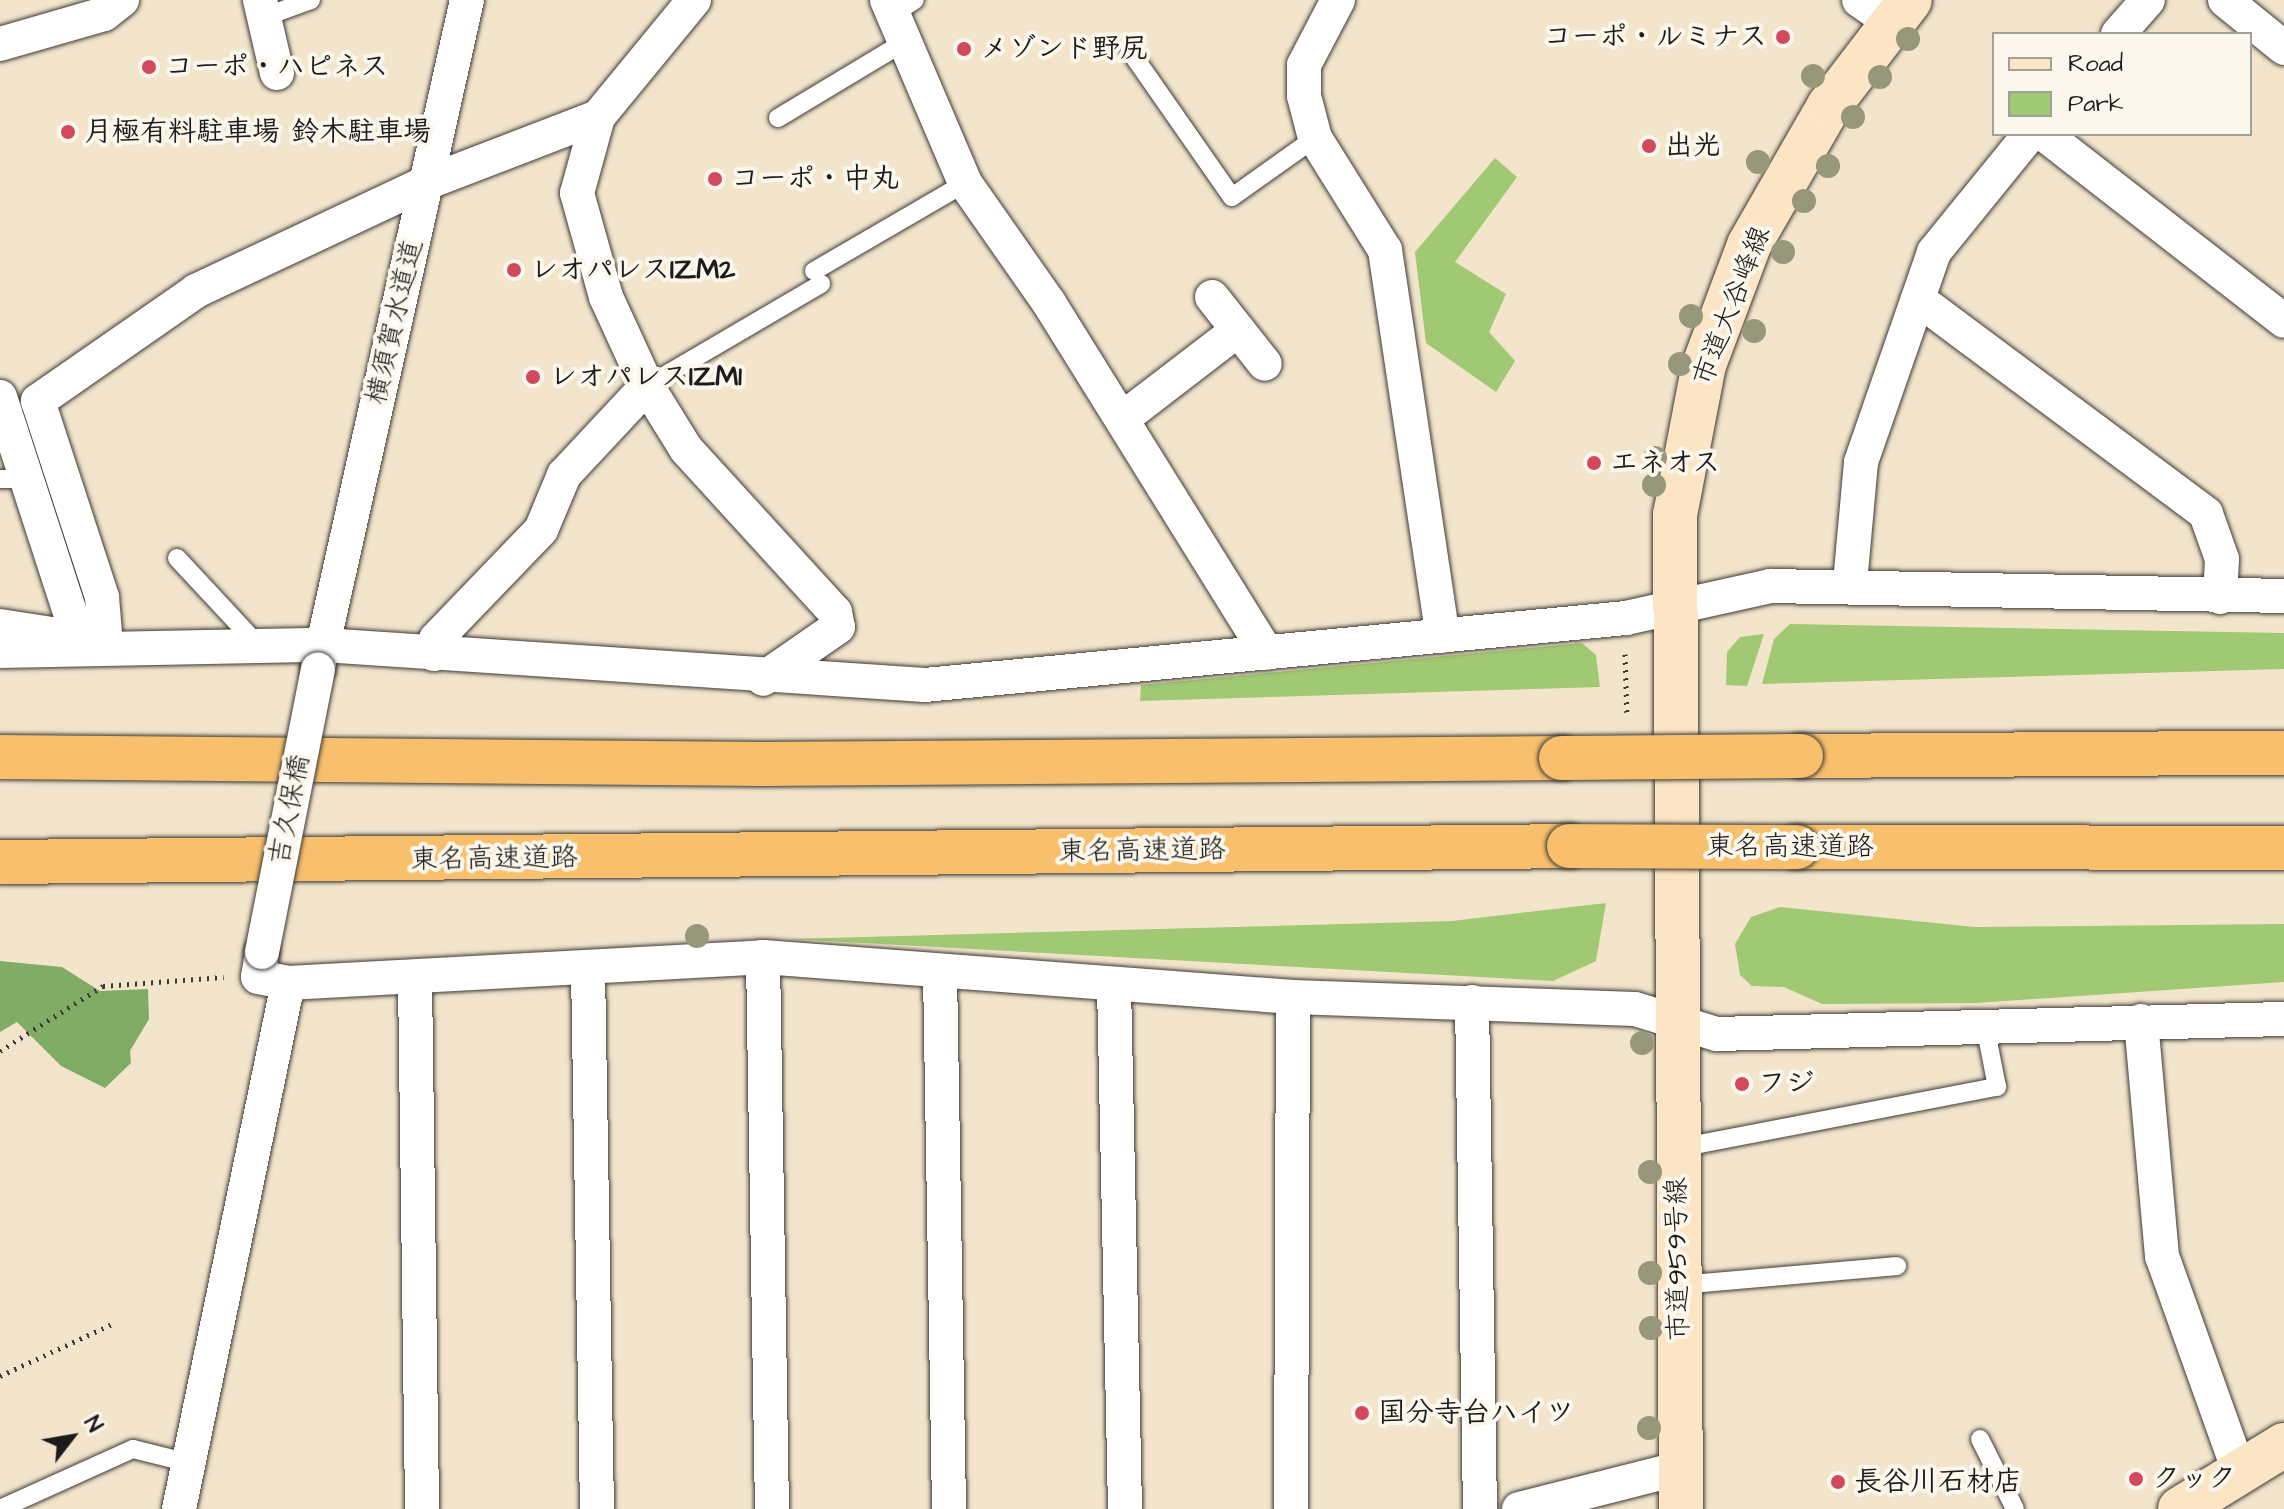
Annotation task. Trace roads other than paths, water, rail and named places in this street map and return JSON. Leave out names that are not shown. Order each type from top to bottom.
[{"type":"highway","points":[[0,738],[488,761]]},
{"type":"highway","points":[[0,757],[488,761],[2284,753]]},
{"type":"highway","name":"東名高速道路","points":[[0,862],[1569,846],[2284,848]]},
{"type":"highway","points":[[0,870],[91,863]]},
{"type":"street","points":[[0,44],[104,14],[122,0]]},
{"type":"street","name":"横須賀水道道","points":[[320,657],[467,0]]},
{"type":"street","points":[[694,0],[598,117],[577,193],[606,297],[647,386],[686,449],[835,612],[838,627],[763,679]]},
{"type":"street","points":[[1338,0],[1304,65],[1315,138],[1385,250],[1443,636]]},
{"type":"street","points":[[2120,32],[2148,0]]},
{"type":"street","points":[[2225,0],[2284,48]]},
{"type":"street","points":[[262,8],[277,73]]},
{"type":"street","name":"市道大谷峰線","points":[[1677,1015],[1675,515],[1690,432],[1704,365],[1749,245],[1887,8]]},
{"type":"street","points":[[899,14],[965,183],[1122,419],[1267,653]]},
{"type":"street","points":[[94,646],[102,597],[38,401],[196,291],[426,183],[598,117]]},
{"type":"street","points":[[1850,583],[1861,462],[1934,252],[2028,136]]},
{"type":"street","points":[[2047,136],[2284,321]]},
{"type":"street","points":[[1212,297],[1265,364]]},
{"type":"street","points":[[1918,299],[2206,514],[2222,559],[2220,597]]},
{"type":"street","points":[[1122,419],[1238,330]]},
{"type":"street","points":[[434,654],[436,639],[541,530],[564,475],[647,386]]},
{"type":"street","points":[[0,397],[12,479],[94,646]]},
{"type":"street","points":[[0,651],[256,643],[320,657],[434,654],[763,679],[994,683],[1626,618],[1770,586],[1850,583],[2220,597],[2284,596]]},
{"type":"street","points":[[0,626],[47,629],[94,646]]},
{"type":"street","name":"吉久保橋","points":[[179,1509],[320,657]]},
{"type":"street","points":[[269,970],[415,978],[763,957],[1293,997],[1635,1009],[1677,1015],[1717,1034],[2284,1019]]},
{"type":"street","points":[[763,957],[772,1509]]},
{"type":"street","points":[[588,968],[597,1509]]},
{"type":"street","points":[[940,971],[949,1509]]},
{"type":"street","points":[[415,978],[422,1509]]},
{"type":"street","points":[[1114,984],[1125,1509]]},
{"type":"street","points":[[1291,1509],[1293,997]]},
{"type":"street","points":[[1472,1002],[1480,1509]]},
{"type":"street","name":"市道959号線","points":[[1677,1015],[1681,1488]]},
{"type":"street","points":[[2141,1021],[2162,1256],[2240,1474]]},
{"type":"street","points":[[2180,1509],[2284,1445]]},
{"type":"street","points":[[1519,1509],[1681,1488]]},
{"type":"lane","points":[[262,8],[311,0]]},
{"type":"lane","points":[[778,118],[899,14]]},
{"type":"lane","points":[[1130,51],[1232,197],[1315,138]]},
{"type":"lane","points":[[647,386],[965,183]]},
{"type":"lane","points":[[177,558],[256,643]]},
{"type":"lane","points":[[1677,1148],[1997,1087],[1985,1026]]},
{"type":"lane","points":[[1677,1285],[1897,1266]]},
{"type":"lane","points":[[1980,1439],[2015,1509]]},
{"type":"lane","points":[[0,1509],[133,1449],[189,1463]]},
{"type":"place","name":"コーポ・ルミナス","points":[[1783,37]]},
{"type":"place","name":"メゾンド野尻","points":[[964,49]]},
{"type":"place","name":"コーポ・ハピネス","points":[[149,67]]},
{"type":"place","name":"月極有料駐車場 鈴木駐車場","points":[[68,132]]},
{"type":"place","name":"出光","points":[[1649,146]]},
{"type":"place","name":"コーポ・中丸","points":[[715,179]]},
{"type":"place","name":"レオパレスIZM2","points":[[514,270]]},
{"type":"place","name":"レオパレスIZM1","points":[[533,377]]},
{"type":"place","name":"エネオス","points":[[1594,463]]},
{"type":"place","name":"フジ","points":[[1742,1084]]},
{"type":"place","name":"国分寺台ハイツ","points":[[1362,1413]]},
{"type":"place","name":"クック","points":[[2136,1479]]},
{"type":"place","name":"長谷川石材店","points":[[1838,1482]]}]
